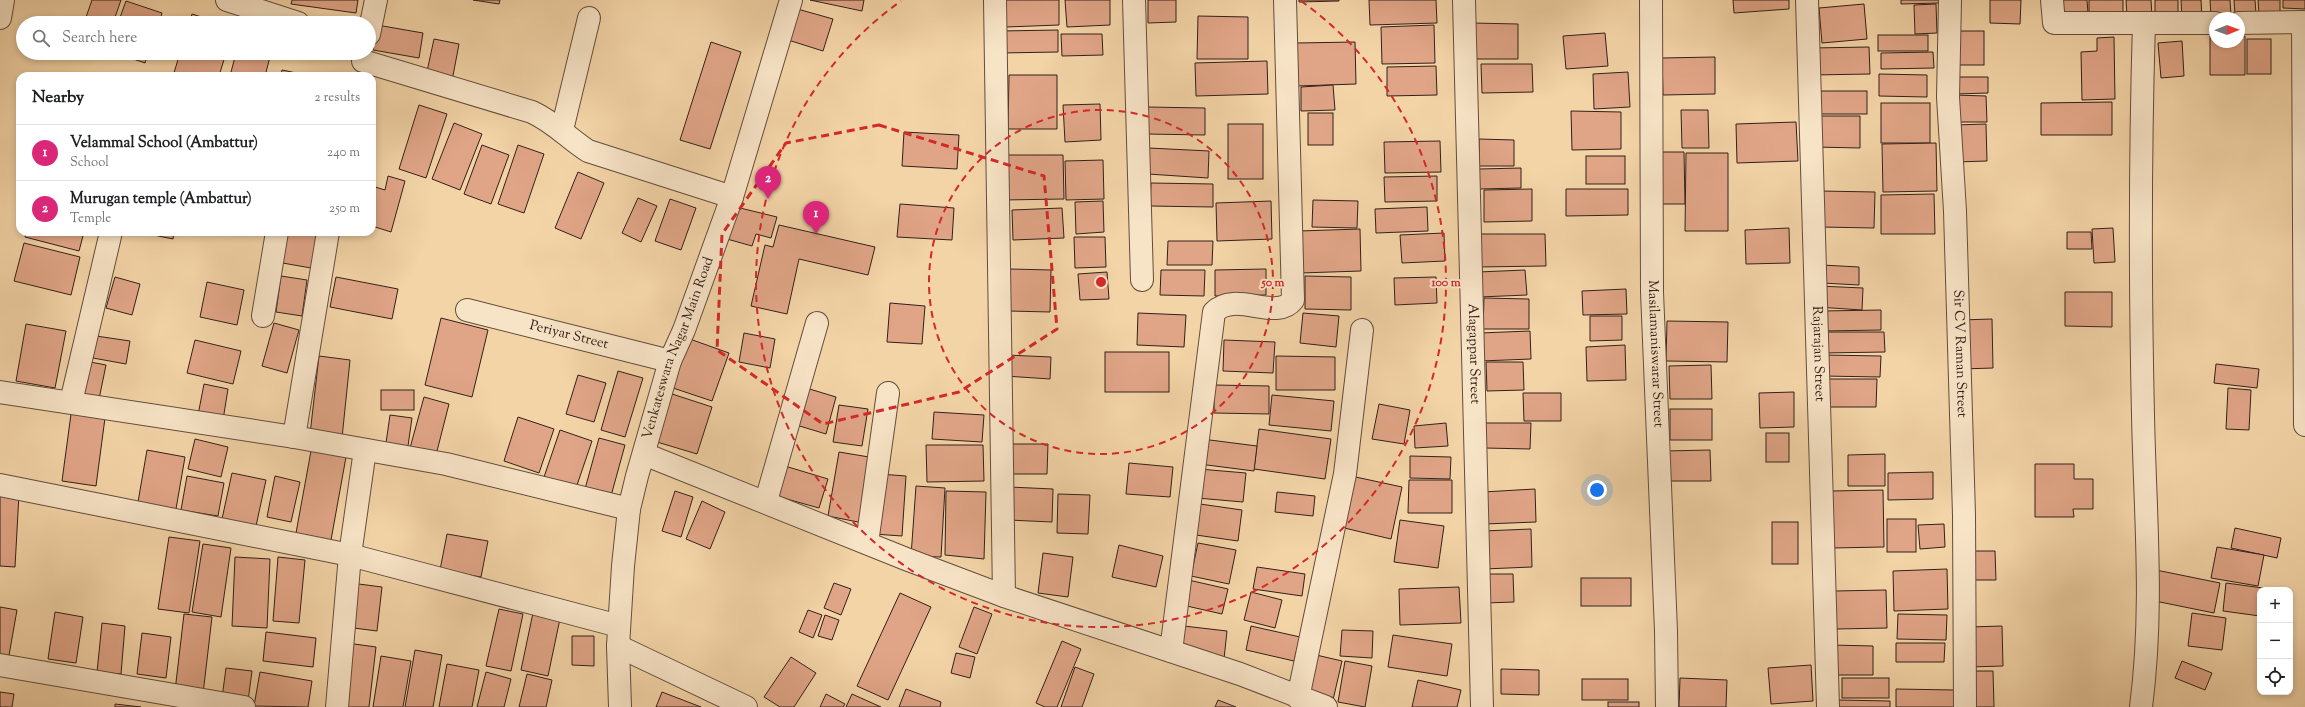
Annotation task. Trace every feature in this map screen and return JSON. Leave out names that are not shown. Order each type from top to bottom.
[{"type":"street","points":[[0,18],[3,0]]},
{"type":"street","points":[[228,0],[277,16]]},
{"type":"street","points":[[373,16],[376,0]]},
{"type":"street","name":"Venkateswara Nagar Main Road","points":[[620,707],[618,636],[629,509],[670,362],[684,330],[732,197],[791,0]]},
{"type":"street","points":[[995,0],[1004,596]]},
{"type":"street","points":[[1134,0],[1142,280]]},
{"type":"street","points":[[1171,651],[1214,312],[1225,304],[1234,303],[1279,308],[1290,304],[1293,300],[1285,0]]},
{"type":"street","name":"Alagappar Street","points":[[1464,0],[1482,707]]},
{"type":"street","name":"Masilamaniswarar Street","points":[[1651,0],[1652,292],[1666,631],[1667,707]]},
{"type":"street","name":"Rajarajan Street","points":[[1807,0],[1828,707]]},
{"type":"street","name":"Sir CV Raman Street","points":[[1950,0],[1948,97],[1955,211],[1964,499],[1965,707]]},
{"type":"street","points":[[2052,0],[2054,23],[2209,23]]},
{"type":"street","points":[[562,130],[589,18]]},
{"type":"street","points":[[2245,23],[2303,22],[2305,425]]},
{"type":"street","points":[[2142,707],[2146,670],[2149,568],[2140,301],[2144,23]]},
{"type":"street","points":[[363,64],[532,112],[548,119],[573,141],[588,151],[732,197]]},
{"type":"street","points":[[71,402],[110,236]]},
{"type":"street","points":[[264,316],[276,236]]},
{"type":"street","points":[[294,437],[327,236]]},
{"type":"street","name":"Periyar Street","points":[[467,310],[670,362]]},
{"type":"street","points":[[766,501],[817,323]]},
{"type":"street","points":[[1298,698],[1345,474],[1362,330]]},
{"type":"street","points":[[0,392],[294,437],[446,464],[629,509]]},
{"type":"street","points":[[867,543],[888,393]]},
{"type":"street","points":[[337,707],[350,555],[365,450]]},
{"type":"street","points":[[644,454],[1004,596],[1240,674],[1298,698],[1326,707]]},
{"type":"street","points":[[0,485],[350,555],[618,636],[746,707]]},
{"type":"street","points":[[0,665],[244,707]]},
{"type":"highlighted area","points":[[879,125],[1044,176],[1057,329],[959,392],[823,424],[717,350],[722,234],[786,143]]},
{"type":"building","points":[[92,0],[121,0],[115,16],[86,16]]},
{"type":"building","points":[[292,0],[358,0],[356,13],[291,4]]},
{"type":"building","points":[[473,0],[500,0],[499,4]]},
{"type":"building","points":[[810,0],[864,0],[862,11]]},
{"type":"building","points":[[1004,0],[1059,0],[1059,25],[1006,27]]},
{"type":"building","points":[[1065,0],[1110,0],[1110,25],[1067,27]]},
{"type":"building","points":[[1148,0],[1176,0],[1176,22],[1148,23]]},
{"type":"building","points":[[1299,0],[1339,0],[1339,1],[1299,2]]},
{"type":"building","points":[[1369,0],[1436,0],[1437,23],[1370,25]]},
{"type":"building","points":[[1733,0],[1789,0],[1789,9],[1734,13]]},
{"type":"building","points":[[1901,0],[1940,0],[1940,3],[1901,4]]},
{"type":"building","points":[[1990,0],[2021,0],[2020,24],[1990,23]]},
{"type":"building","points":[[2054,0],[2087,0],[2088,13],[2055,14]]},
{"type":"building","points":[[2089,0],[2123,0],[2123,13],[2089,13]]},
{"type":"building","points":[[2126,0],[2151,0],[2152,16],[2127,17]]},
{"type":"building","points":[[2155,0],[2178,0],[2178,19],[2155,19]]},
{"type":"building","points":[[2181,0],[2201,0],[2202,18],[2182,19]]},
{"type":"building","points":[[2210,0],[2230,0],[2231,12],[2211,12]]},
{"type":"building","points":[[2234,0],[2255,0],[2256,14],[2245,15],[2245,12],[2235,12]]},
{"type":"building","points":[[2258,0],[2280,0],[2280,12],[2259,14]]},
{"type":"building","points":[[2283,0],[2305,0],[2305,9],[2283,8]]},
{"type":"building","points":[[126,1],[162,13],[161,16],[121,16]]},
{"type":"building","points":[[1864,4],[1867,39],[1822,43],[1819,8]]},
{"type":"building","points":[[1936,4],[1937,33],[1915,34],[1914,5]]},
{"type":"building","points":[[794,8],[833,19],[823,51],[785,39]]},
{"type":"building","points":[[1198,16],[1248,17],[1248,59],[1197,59]]},
{"type":"building","points":[[1473,23],[1518,24],[1518,59],[1473,59]]},
{"type":"building","points":[[377,25],[423,33],[419,58],[376,51]]},
{"type":"building","points":[[1434,25],[1435,63],[1382,64],[1381,27]]},
{"type":"building","points":[[1058,30],[1058,52],[1001,53],[1001,31]]},
{"type":"building","points":[[1954,31],[1984,31],[1984,65],[1954,65]]},
{"type":"building","points":[[1605,33],[1608,66],[1566,69],[1563,36]]},
{"type":"building","points":[[1061,34],[1102,34],[1103,55],[1062,56]]},
{"type":"building","points":[[1878,35],[1928,35],[1928,51],[1878,51]]},
{"type":"building","points":[[2114,37],[2115,99],[2082,100],[2081,52],[2097,51],[2097,38]]},
{"type":"building","points":[[434,39],[459,44],[452,81],[426,76]]},
{"type":"building","points":[[2247,39],[2271,39],[2271,74],[2247,74]]},
{"type":"building","points":[[2182,41],[2184,76],[2161,78],[2158,43]]},
{"type":"building","points":[[711,42],[741,52],[710,149],[680,140]]},
{"type":"building","points":[[1355,42],[1356,84],[1297,86],[1296,43]]},
{"type":"building","points":[[1869,47],[1870,74],[1813,75],[1812,48]]},
{"type":"building","points":[[2210,48],[2245,48],[2245,75],[2210,75]]},
{"type":"building","points":[[1933,52],[1934,68],[1881,69],[1881,53]]},
{"type":"building","points":[[1715,57],[1715,94],[1663,95],[1662,58]]},
{"type":"building","points":[[136,60],[146,60],[145,63]]},
{"type":"building","points":[[178,60],[224,60],[220,72],[174,72]]},
{"type":"building","points":[[234,60],[269,60],[266,72],[231,72]]},
{"type":"building","points":[[1267,61],[1268,94],[1196,96],[1195,63]]},
{"type":"building","points":[[1481,64],[1532,64],[1533,92],[1482,93]]},
{"type":"building","points":[[1436,66],[1437,95],[1387,96],[1387,67]]},
{"type":"building","points":[[1628,72],[1630,107],[1594,109],[1593,74]]},
{"type":"building","points":[[1879,74],[1927,75],[1927,97],[1879,96]]},
{"type":"building","points":[[1009,75],[1057,75],[1057,129],[1008,129]]},
{"type":"building","points":[[1954,77],[1988,77],[1988,93],[1955,94]]},
{"type":"building","points":[[1333,85],[1335,110],[1301,111],[1301,87]]},
{"type":"building","points":[[1818,91],[1867,91],[1867,114],[1818,114]]},
{"type":"building","points":[[1954,95],[1986,96],[1987,122],[1955,122]]},
{"type":"building","points":[[2112,102],[2112,135],[2041,135],[2041,103]]},
{"type":"building","points":[[1881,103],[1930,103],[1930,143],[1881,143]]},
{"type":"building","points":[[1100,104],[1101,140],[1065,142],[1063,105]]},
{"type":"building","points":[[419,105],[447,114],[426,178],[399,169]]},
{"type":"building","points":[[1147,107],[1205,108],[1205,135],[1147,134]]},
{"type":"building","points":[[1681,110],[1708,110],[1709,148],[1682,148]]},
{"type":"building","points":[[1571,111],[1621,112],[1621,149],[1572,150]]},
{"type":"building","points":[[1308,113],[1333,113],[1333,145],[1308,145]]},
{"type":"building","points":[[1815,116],[1860,116],[1860,148],[1815,147]]},
{"type":"building","points":[[1796,122],[1798,161],[1737,163],[1736,124]]},
{"type":"building","points":[[454,123],[482,134],[460,190],[432,179]]},
{"type":"building","points":[[1228,124],[1263,124],[1263,179],[1228,179]]},
{"type":"building","points":[[1986,124],[1987,161],[1956,162],[1955,125]]},
{"type":"building","points":[[904,132],[959,135],[957,169],[902,166]]},
{"type":"building","points":[[1479,139],[1514,140],[1514,166],[1479,166]]},
{"type":"building","points":[[1440,141],[1441,172],[1385,173],[1384,142]]},
{"type":"building","points":[[1936,143],[1937,191],[1883,192],[1882,144]]},
{"type":"building","points":[[482,145],[509,155],[491,204],[464,194]]},
{"type":"building","points":[[518,145],[544,154],[524,213],[498,204]]},
{"type":"building","points":[[1149,148],[1209,151],[1208,178],[1148,174]]},
{"type":"building","points":[[1659,152],[1684,152],[1685,204],[1659,204]]},
{"type":"building","points":[[1686,153],[1728,153],[1728,231],[1685,231]]},
{"type":"building","points":[[1003,155],[1063,155],[1064,199],[1003,200]]},
{"type":"building","points":[[1586,156],[1625,156],[1625,184],[1586,184]]},
{"type":"building","points":[[1103,160],[1104,199],[1066,200],[1065,161]]},
{"type":"building","points":[[1521,168],[1521,188],[1479,189],[1479,169]]},
{"type":"building","points":[[578,172],[604,183],[581,239],[555,228]]},
{"type":"building","points":[[388,176],[405,181],[391,232],[376,227],[376,187],[385,190]]},
{"type":"building","points":[[1437,176],[1437,201],[1385,202],[1384,177]]},
{"type":"building","points":[[1151,183],[1213,184],[1213,207],[1150,206]]},
{"type":"building","points":[[1532,189],[1532,221],[1484,222],[1484,190]]},
{"type":"building","points":[[1566,189],[1628,189],[1628,215],[1566,216]]},
{"type":"building","points":[[1821,191],[1875,192],[1874,228],[1821,227]]},
{"type":"building","points":[[1934,194],[1935,234],[1881,234],[1881,195]]},
{"type":"building","points":[[638,198],[657,206],[641,242],[622,233]]},
{"type":"building","points":[[670,199],[696,208],[681,250],[655,241]]},
{"type":"building","points":[[1313,200],[1358,201],[1357,228],[1312,227]]},
{"type":"building","points":[[1103,201],[1104,232],[1076,234],[1075,202]]},
{"type":"building","points":[[1271,201],[1272,239],[1217,241],[1216,203]]},
{"type":"building","points":[[900,204],[954,208],[952,240],[897,237]]},
{"type":"building","points":[[736,207],[777,217],[771,238],[756,234],[752,246],[727,239]]},
{"type":"building","points":[[1427,207],[1428,231],[1376,233],[1375,209]]},
{"type":"building","points":[[1062,208],[1064,238],[1013,240],[1012,210]]},
{"type":"building","points":[[779,225],[875,247],[868,275],[799,259],[787,314],[751,306],[765,245],[773,247]]},
{"type":"building","points":[[1789,228],[1790,263],[1746,264],[1745,230]]},
{"type":"building","points":[[2113,228],[2115,262],[2094,263],[2092,229]]},
{"type":"building","points":[[1360,229],[1361,271],[1300,273],[1299,231]]},
{"type":"building","points":[[2067,232],[2091,232],[2092,249],[2067,249]]},
{"type":"building","points":[[1444,233],[1445,261],[1402,263],[1400,235]]},
{"type":"building","points":[[1476,234],[1545,234],[1546,266],[1477,267]]},
{"type":"building","points":[[25,236],[83,236],[79,251]]},
{"type":"building","points":[[158,236],[173,236],[173,239]]},
{"type":"building","points":[[281,236],[317,236],[311,268],[277,262]]},
{"type":"building","points":[[1074,237],[1105,237],[1106,267],[1075,268]]},
{"type":"building","points":[[1168,241],[1213,241],[1212,265],[1167,265]]},
{"type":"building","points":[[24,243],[80,257],[71,295],[14,281]]},
{"type":"building","points":[[1822,265],[1859,267],[1859,285],[1822,283]]},
{"type":"building","points":[[1010,269],[1051,270],[1050,312],[1009,311]]},
{"type":"building","points":[[1266,269],[1266,295],[1215,296],[1215,270]]},
{"type":"building","points":[[1161,270],[1205,270],[1204,296],[1160,295]]},
{"type":"building","points":[[1525,270],[1527,295],[1479,297],[1478,272]]},
{"type":"building","points":[[1107,272],[1109,299],[1080,300],[1078,274]]},
{"type":"building","points":[[281,276],[307,280],[302,316],[276,312]]},
{"type":"building","points":[[1305,276],[1351,277],[1351,310],[1305,309]]},
{"type":"building","points":[[115,277],[140,284],[132,315],[106,308]]},
{"type":"building","points":[[336,277],[398,289],[392,319],[330,307]]},
{"type":"building","points":[[1436,277],[1437,303],[1395,305],[1394,278]]},
{"type":"building","points":[[207,282],[244,290],[237,325],[200,317]]},
{"type":"building","points":[[1818,286],[1863,288],[1862,310],[1817,307]]},
{"type":"building","points":[[1626,289],[1627,314],[1583,315],[1582,291]]},
{"type":"building","points":[[2065,292],[2112,292],[2112,327],[2065,326]]},
{"type":"building","points":[[1484,298],[1529,299],[1529,329],[1483,329]]},
{"type":"building","points":[[890,303],[925,306],[922,344],[887,342]]},
{"type":"building","points":[[1881,310],[1881,330],[1823,331],[1822,311]]},
{"type":"building","points":[[1138,313],[1186,315],[1184,347],[1137,345]]},
{"type":"building","points":[[1303,313],[1339,316],[1336,347],[1300,343]]},
{"type":"building","points":[[1590,316],[1622,316],[1622,340],[1590,341]]},
{"type":"building","points":[[441,318],[488,330],[472,397],[425,385]]},
{"type":"building","points":[[1992,319],[1993,368],[1961,369],[1960,320]]},
{"type":"building","points":[[1667,321],[1728,322],[1727,362],[1666,361]]},
{"type":"building","points":[[274,323],[299,330],[287,373],[262,366]]},
{"type":"building","points":[[26,324],[66,331],[55,388],[16,381]]},
{"type":"building","points":[[1530,331],[1531,359],[1481,361],[1480,333]]},
{"type":"building","points":[[1821,332],[1884,332],[1885,352],[1822,353]]},
{"type":"building","points":[[744,333],[775,339],[770,368],[739,362]]},
{"type":"building","points":[[96,336],[130,341],[126,364],[93,358]]},
{"type":"building","points":[[687,338],[729,353],[712,401],[670,387]]},
{"type":"building","points":[[195,340],[241,351],[233,384],[187,373]]},
{"type":"building","points":[[1224,340],[1275,342],[1273,373],[1223,371]]},
{"type":"building","points":[[1625,345],[1626,380],[1587,381],[1586,347]]},
{"type":"building","points":[[1105,352],[1169,352],[1169,392],[1105,392]]},
{"type":"building","points":[[1006,355],[1051,357],[1050,379],[1005,376]]},
{"type":"building","points":[[1824,355],[1881,356],[1880,377],[1823,376]]},
{"type":"building","points":[[319,356],[350,360],[342,438],[310,434]]},
{"type":"building","points":[[1276,356],[1335,357],[1335,390],[1276,390]]},
{"type":"building","points":[[85,361],[106,365],[98,404],[77,400]]},
{"type":"building","points":[[1486,362],[1523,362],[1524,390],[1487,391]]},
{"type":"building","points":[[2216,364],[2259,369],[2257,388],[2214,383]]},
{"type":"building","points":[[1711,365],[1712,399],[1670,399],[1669,366]]},
{"type":"building","points":[[618,371],[643,378],[625,437],[601,430]]},
{"type":"building","points":[[578,375],[606,383],[594,422],[566,414]]},
{"type":"building","points":[[1824,379],[1877,379],[1876,407],[1824,407]]},
{"type":"building","points":[[204,384],[228,389],[223,420],[198,415]]},
{"type":"building","points":[[1214,385],[1269,386],[1269,414],[1214,413]]},
{"type":"building","points":[[803,387],[836,397],[826,434],[793,424]]},
{"type":"building","points":[[2228,388],[2251,390],[2249,430],[2226,429]]},
{"type":"building","points":[[381,390],[414,390],[414,410],[381,410]]},
{"type":"building","points":[[1794,392],[1794,427],[1760,428],[1759,393]]},
{"type":"building","points":[[1523,393],[1561,393],[1561,421],[1524,421]]},
{"type":"building","points":[[672,394],[712,407],[697,454],[657,442]]},
{"type":"building","points":[[1272,395],[1334,401],[1331,431],[1269,425]]},
{"type":"building","points":[[424,397],[449,404],[436,455],[410,448]]},
{"type":"building","points":[[1379,404],[1410,410],[1404,444],[1372,439]]},
{"type":"building","points":[[839,405],[868,409],[862,446],[833,442]]},
{"type":"building","points":[[1670,409],[1712,409],[1712,440],[1670,440]]},
{"type":"building","points":[[934,412],[984,415],[982,442],[932,439]]},
{"type":"building","points":[[71,414],[105,418],[96,486],[62,481]]},
{"type":"building","points":[[390,415],[412,418],[408,446],[386,443]]},
{"type":"building","points":[[518,417],[554,429],[539,473],[504,461]]},
{"type":"building","points":[[1446,423],[1448,446],[1415,448],[1414,426]]},
{"type":"building","points":[[1485,423],[1531,423],[1530,449],[1485,448]]},
{"type":"building","points":[[1259,429],[1331,439],[1325,479],[1254,469]]},
{"type":"building","points":[[560,430],[592,441],[574,494],[542,483]]},
{"type":"building","points":[[1766,433],[1789,433],[1789,462],[1766,462]]},
{"type":"building","points":[[599,438],[625,445],[611,496],[585,489]]},
{"type":"building","points":[[195,439],[228,447],[221,477],[188,469]]},
{"type":"building","points":[[1202,439],[1257,446],[1254,471],[1199,464]]},
{"type":"building","points":[[1003,444],[1048,444],[1047,474],[1003,474]]},
{"type":"building","points":[[926,445],[983,445],[984,481],[927,482]]},
{"type":"building","points":[[147,450],[185,457],[176,509],[138,502]]},
{"type":"building","points":[[1710,450],[1711,481],[1666,481],[1665,451]]},
{"type":"building","points":[[311,451],[346,457],[331,540],[296,533]]},
{"type":"building","points":[[839,452],[875,458],[863,523],[828,516]]},
{"type":"building","points":[[1885,454],[1885,486],[1848,486],[1848,455]]},
{"type":"building","points":[[1410,456],[1451,457],[1450,479],[1410,478]]},
{"type":"building","points":[[1129,463],[1173,467],[1170,497],[1126,494]]},
{"type":"building","points":[[2035,464],[2074,464],[2074,479],[2093,479],[2093,509],[2073,509],[2074,517],[2035,517]]},
{"type":"building","points":[[785,466],[828,479],[819,508],[776,496]]},
{"type":"building","points":[[1199,469],[1246,473],[1243,502],[1197,498]]},
{"type":"building","points":[[1933,472],[1933,499],[1888,500],[1888,473]]},
{"type":"building","points":[[232,473],[266,480],[256,526],[222,519]]},
{"type":"building","points":[[879,474],[906,476],[902,536],[874,534]]},
{"type":"building","points":[[187,476],[224,483],[218,516],[181,510]]},
{"type":"building","points":[[275,476],[300,482],[291,522],[267,517]]},
{"type":"building","points":[[1351,476],[1402,487],[1391,539],[1340,527]]},
{"type":"building","points":[[1409,480],[1452,480],[1452,513],[1408,513]]},
{"type":"building","points":[[916,486],[945,488],[941,557],[911,556]]},
{"type":"building","points":[[1009,487],[1053,489],[1052,522],[1008,520]]},
{"type":"building","points":[[1535,489],[1536,522],[1485,524],[1483,492]]},
{"type":"building","points":[[1883,490],[1884,547],[1832,548],[1831,491]]},
{"type":"building","points":[[675,491],[693,497],[681,537],[662,531]]},
{"type":"building","points":[[946,491],[986,492],[984,559],[945,555]]},
{"type":"building","points":[[0,492],[19,494],[15,567],[0,566]]},
{"type":"building","points":[[1277,492],[1315,496],[1313,516],[1275,512]]},
{"type":"building","points":[[1058,494],[1090,495],[1088,534],[1057,533]]},
{"type":"building","points":[[702,501],[725,512],[710,549],[686,539]]},
{"type":"building","points":[[1200,504],[1242,510],[1238,541],[1196,535]]},
{"type":"building","points":[[1887,519],[1916,519],[1916,552],[1887,552]]},
{"type":"building","points":[[1400,520],[1444,526],[1438,568],[1394,562]]},
{"type":"building","points":[[1772,522],[1798,522],[1798,564],[1772,564]]},
{"type":"building","points":[[1944,524],[1945,547],[1920,549],[1918,525]]},
{"type":"building","points":[[2235,528],[2281,538],[2277,558],[2231,548]]},
{"type":"building","points":[[1531,529],[1532,567],[1484,569],[1483,531]]},
{"type":"building","points":[[447,534],[488,541],[481,577],[440,570]]},
{"type":"building","points":[[169,537],[200,541],[189,613],[158,609]]},
{"type":"building","points":[[1198,543],[1236,550],[1229,584],[1191,576]]},
{"type":"building","points":[[203,544],[231,548],[221,617],[192,612]]},
{"type":"building","points":[[1119,545],[1163,556],[1156,587],[1112,577]]},
{"type":"building","points":[[2217,547],[2264,555],[2258,586],[2211,578]]},
{"type":"building","points":[[1968,551],[1995,551],[1996,580],[1969,580]]},
{"type":"building","points":[[1043,553],[1073,557],[1068,597],[1038,593]]},
{"type":"building","points":[[235,557],[270,559],[267,628],[232,626]]},
{"type":"building","points":[[278,557],[305,560],[299,623],[273,621]]},
{"type":"building","points":[[1257,567],[1305,574],[1302,596],[1253,589]]},
{"type":"building","points":[[1947,569],[1948,609],[1894,611],[1893,571]]},
{"type":"building","points":[[2156,570],[2220,583],[2214,613],[2150,600]]},
{"type":"building","points":[[1484,574],[1513,574],[1514,602],[1485,603]]},
{"type":"building","points":[[1581,578],[1631,578],[1631,606],[1581,606]]},
{"type":"building","points":[[1184,579],[1228,589],[1222,614],[1178,604]]},
{"type":"building","points":[[351,583],[382,587],[377,631],[346,627]]},
{"type":"building","points":[[834,583],[851,589],[841,615],[824,608]]},
{"type":"building","points":[[2226,583],[2257,587],[2257,616],[2223,611]]},
{"type":"building","points":[[1459,587],[1461,623],[1400,625],[1399,589]]},
{"type":"building","points":[[1886,590],[1887,628],[1836,629],[1835,591]]},
{"type":"building","points":[[1251,592],[1282,600],[1275,628],[1244,620]]},
{"type":"building","points":[[900,593],[931,607],[888,700],[857,686]]},
{"type":"building","points":[[0,607],[17,610],[8,661],[0,660]]},
{"type":"building","points":[[974,607],[992,614],[977,654],[959,647]]},
{"type":"building","points":[[534,608],[561,614],[548,676],[521,670]]},
{"type":"building","points":[[499,609],[523,614],[511,671],[486,666]]},
{"type":"building","points":[[808,610],[822,615],[813,638],[799,632]]},
{"type":"building","points":[[55,612],[83,617],[76,663],[48,659]]},
{"type":"building","points":[[2192,613],[2226,618],[2222,650],[2188,646]]},
{"type":"building","points":[[184,614],[212,617],[203,694],[175,691]]},
{"type":"building","points":[[1898,614],[1947,615],[1946,640],[1897,639]]},
{"type":"building","points":[[825,615],[839,620],[832,640],[818,636]]},
{"type":"building","points":[[102,623],[125,626],[121,674],[97,672]]},
{"type":"building","points":[[1184,626],[1227,631],[1224,659],[1181,655]]},
{"type":"building","points":[[1251,626],[1300,637],[1294,661],[1246,650]]},
{"type":"building","points":[[2002,626],[2003,666],[1969,667],[1969,627]]},
{"type":"building","points":[[1342,630],[1373,631],[1372,658],[1340,656]]},
{"type":"building","points":[[266,632],[316,638],[313,667],[263,661]]},
{"type":"building","points":[[142,633],[171,637],[166,678],[137,674]]},
{"type":"building","points":[[1393,635],[1452,644],[1447,676],[1388,667]]},
{"type":"building","points":[[572,636],[594,636],[594,666],[572,665]]},
{"type":"building","points":[[1062,641],[1081,649],[1057,707],[1045,707],[1036,703]]},
{"type":"building","points":[[347,643],[376,647],[369,707],[344,707]]},
{"type":"building","points":[[1896,643],[1945,643],[1944,662],[1896,662]]},
{"type":"building","points":[[1831,645],[1873,646],[1873,675],[1831,675]]},
{"type":"building","points":[[415,650],[442,655],[433,707],[405,707]]},
{"type":"building","points":[[956,653],[975,657],[970,678],[951,673]]},
{"type":"building","points":[[1312,654],[1342,661],[1333,700],[1304,694]]},
{"type":"building","points":[[381,656],[411,661],[403,707],[373,707]]},
{"type":"building","points":[[791,657],[816,673],[794,707],[780,707],[764,697]]},
{"type":"building","points":[[1345,661],[1372,666],[1365,707],[1338,702]]},
{"type":"building","points":[[2182,661],[2212,673],[2205,690],[2175,678]]},
{"type":"building","points":[[447,664],[479,670],[472,707],[439,707]]},
{"type":"building","points":[[1811,665],[1813,701],[1771,704],[1768,668]]},
{"type":"building","points":[[1075,667],[1094,674],[1082,707],[1061,707]]},
{"type":"building","points":[[226,668],[252,671],[248,701],[222,698]]},
{"type":"building","points":[[1501,669],[1539,670],[1539,695],[1501,694]]},
{"type":"building","points":[[1968,671],[1993,671],[1994,707],[1970,707]]},
{"type":"building","points":[[260,672],[312,681],[308,707],[254,706]]},
{"type":"building","points":[[486,672],[511,679],[504,707],[477,707]]},
{"type":"building","points":[[527,674],[552,680],[546,707],[519,707]]},
{"type":"building","points":[[1680,678],[1727,680],[1726,707],[1679,707]]},
{"type":"building","points":[[1842,678],[1889,678],[1889,698],[1842,698]]},
{"type":"building","points":[[1582,679],[1628,679],[1628,700],[1582,700]]},
{"type":"building","points":[[1418,680],[1461,690],[1457,707],[1412,707]]},
{"type":"building","points":[[906,689],[941,702],[940,707],[899,707]]},
{"type":"building","points":[[1896,689],[1955,690],[1954,707],[1896,707]]},
{"type":"building","points":[[0,692],[14,694],[12,707],[0,707]]},
{"type":"building","points":[[662,692],[701,707],[656,707]]},
{"type":"building","points":[[826,694],[845,704],[843,707],[820,707]]},
{"type":"building","points":[[852,694],[881,707],[846,707]]},
{"type":"building","points":[[1218,700],[1236,707],[1215,707]]},
{"type":"building","points":[[1838,700],[1890,701],[1890,707],[1838,707]]},
{"type":"building","points":[[1608,702],[1639,702],[1639,707],[1608,707]]},
{"type":"building","points":[[115,704],[141,707],[115,707]]},
{"type":"place","name":"Murugan temple (Ambattur)","points":[[768,199]]},
{"type":"place","name":"Velammal School (Ambattur)","points":[[816,234]]}]
